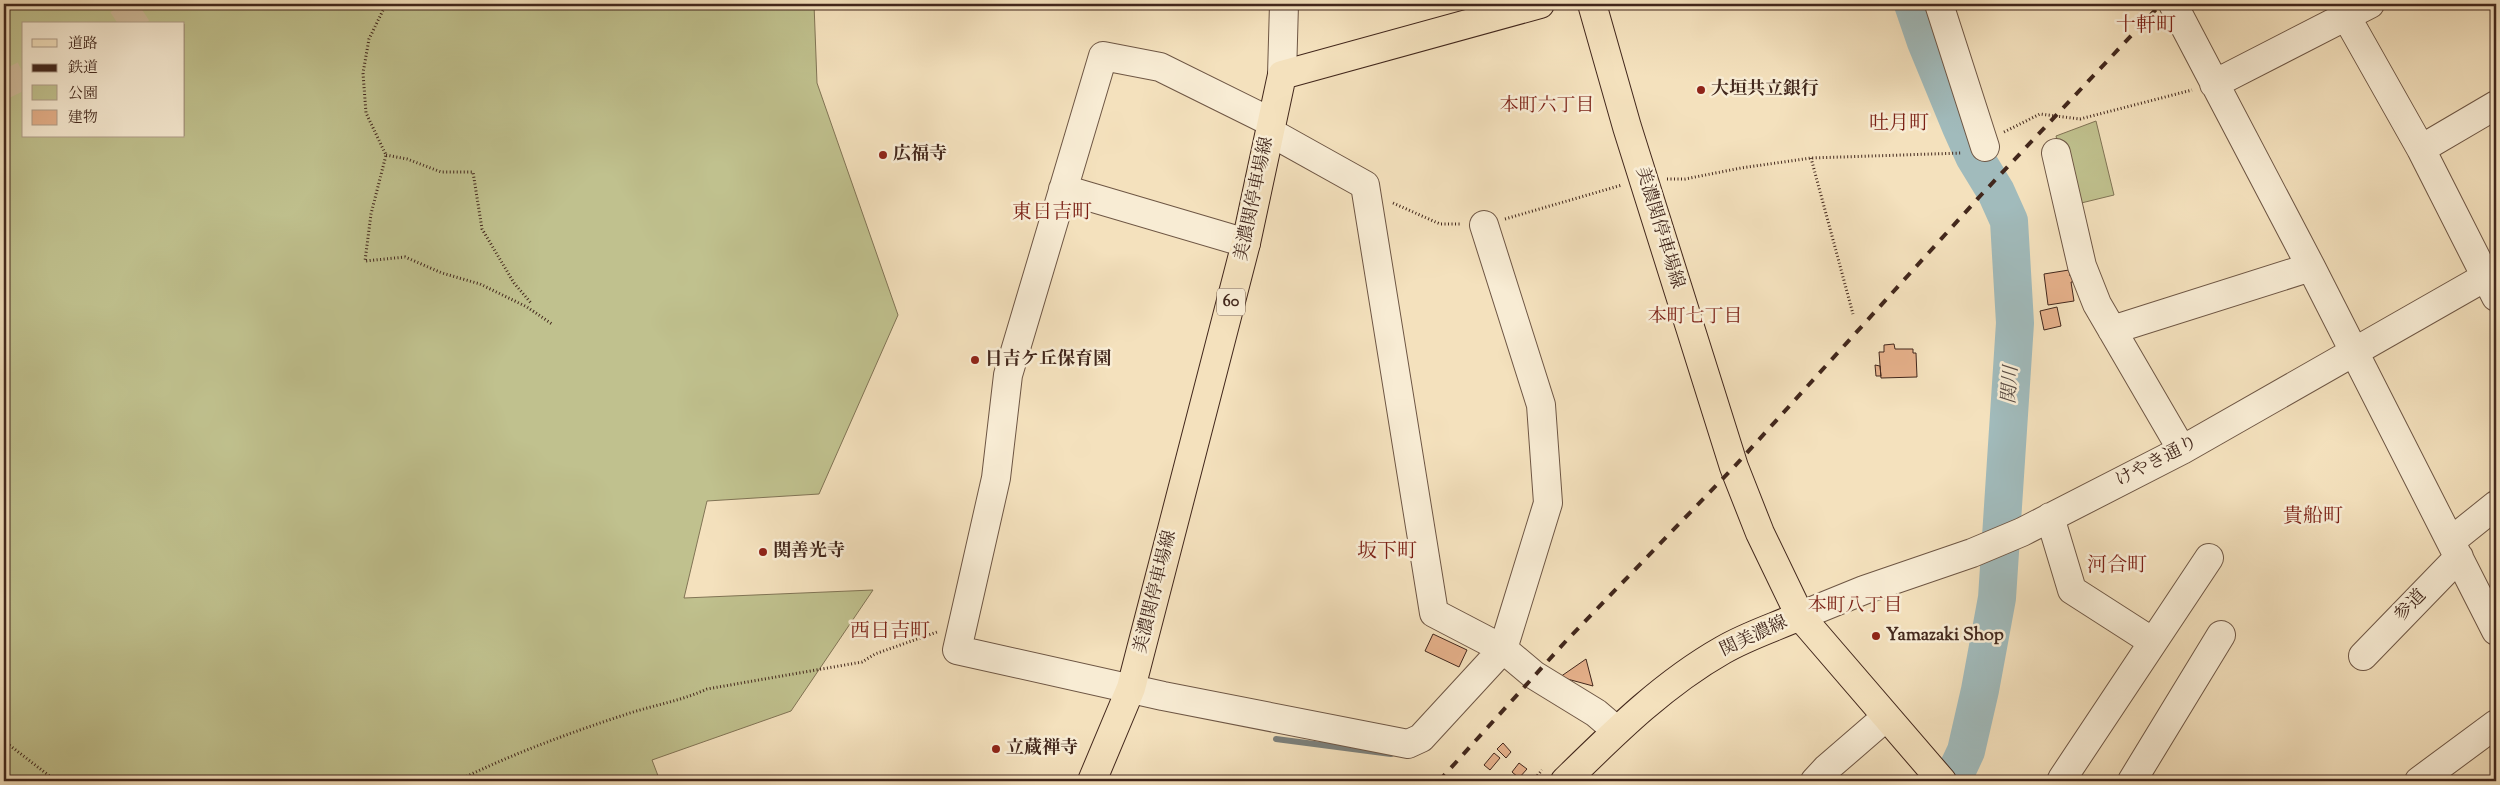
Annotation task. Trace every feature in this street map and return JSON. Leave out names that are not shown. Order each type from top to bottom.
[{"type":"main road","points":[[1282,75],[1540,4]]},
{"type":"main road","name":"美濃関停車場線","points":[[1592,4],[1644,179],[1734,467],[1760,533],[1800,616]]},
{"type":"main road","name":"美濃関停車場線","points":[[1092,781],[1131,688],[1246,243],[1282,75]]},
{"type":"main road","name":"関美濃線","points":[[1565,781],[1616,730],[1673,683],[1724,649],[1800,616],[1942,781]]},
{"type":"street","points":[[1282,75],[1284,4]]},
{"type":"street","points":[[1939,4],[1973,150]]},
{"type":"street","points":[[2173,4],[2356,353],[2456,549],[2485,586],[2496,631]]},
{"type":"street","points":[[2214,84],[2358,10],[2421,149],[2493,282]]},
{"type":"street","points":[[1484,224],[1541,405],[1548,503],[1503,649],[1421,738],[1408,744],[1163,696],[957,650],[996,478],[1008,375],[1103,56],[1160,68],[1270,127],[1365,185],[1434,613],[1503,649],[1534,675],[1596,712],[1616,730]]},
{"type":"street","points":[[2421,149],[2496,104]]},
{"type":"street","points":[[2056,153],[2082,266],[2097,304],[2182,450]]},
{"type":"street","points":[[1062,189],[1246,243]]},
{"type":"street","points":[[2112,330],[2311,267]]},
{"type":"street","name":"けやき通り","points":[[1800,616],[1864,590],[1972,553],[2022,532],[2182,450],[2356,353],[2493,282]]},
{"type":"street","name":"参道","points":[[2363,656],[2496,505]]},
{"type":"street","points":[[2050,518],[2072,590],[2154,642]]},
{"type":"street","points":[[2065,781],[2062,779],[2209,558]]},
{"type":"street","points":[[2132,781],[2221,635]]},
{"type":"street","points":[[1815,781],[1826,768],[1886,717]]},
{"type":"street","points":[[2420,781],[2496,724]]},
{"type":"path","points":[[386,4],[369,39],[363,73],[366,113],[386,155],[371,214],[365,261],[405,257],[442,273],[480,284],[527,307],[552,324]]},
{"type":"path","points":[[1365,185],[1396,206],[1440,224],[1484,224],[1644,179],[1685,179],[1741,168],[1811,158],[1973,150],[2005,131],[2040,114],[2080,119],[2214,84]]},
{"type":"path","points":[[386,155],[407,159],[441,172],[473,172],[482,229],[514,283],[531,304]]},
{"type":"path","points":[[1811,158],[1853,314]]},
{"type":"path","points":[[458,781],[501,759],[629,714],[689,697],[707,689],[862,662],[875,654],[963,622]]},
{"type":"path","points":[[4,741],[56,781]]},
{"type":"green space","points":[[4,4],[814,4],[817,83],[898,315],[819,494],[707,501],[684,598],[873,590],[791,711],[652,760],[660,781],[276,781],[273,778],[266,781],[4,781]]},
{"type":"green space","points":[[2096,121],[2114,195],[2073,205],[2056,136]]},
{"type":"building","points":[[2069,270],[2070,276],[2072,275],[2073,282],[2071,282],[2074,301],[2048,305],[2044,274]]},
{"type":"building","points":[[2057,307],[2061,326],[2044,330],[2040,311]]},
{"type":"building","points":[[1894,344],[1895,349],[1913,349],[1913,353],[1916,353],[1917,377],[1881,378],[1879,352],[1884,352],[1884,345]]},
{"type":"building","points":[[1875,365],[1880,366],[1881,376],[1876,376]]},
{"type":"building","points":[[1433,634],[1467,650],[1459,667],[1425,651]]},
{"type":"building","points":[[1586,659],[1593,686],[1560,677]]},
{"type":"building","points":[[1503,743],[1511,752],[1506,758],[1497,749]]},
{"type":"building","points":[[1494,753],[1500,758],[1490,770],[1484,765]]},
{"type":"building","points":[[1519,763],[1527,769],[1519,778],[1512,772]]},
{"type":"waterway","name":"関川","points":[[1913,4],[1926,42],[1961,127],[1974,156],[1996,192],[2009,221],[2015,323],[1997,598],[1980,690],[1966,751],[1952,781]]},
{"type":"waterway","points":[[1276,739],[1391,754]]},
{"type":"tunnel","points":[[121,22],[149,4]]},
{"type":"tunnel","points":[[4,85],[22,76]]},
{"type":"railway","points":[[1439,781],[1566,641],[1734,467],[1982,194],[2161,4]]},
{"type":"place","name":"大垣共立銀行","points":[[1701,90]]},
{"type":"place","name":"広福寺","points":[[883,155]]},
{"type":"place","name":"日吉ケ丘保育園","points":[[975,360]]},
{"type":"place","name":"関善光寺","points":[[763,552]]},
{"type":"place","name":"Yamazaki Shop","points":[[1876,636]]},
{"type":"place","name":"立蔵禅寺","points":[[996,749]]},
{"type":"district","name":"十軒町","points":[[2146,26]]},
{"type":"district","name":"本町六丁目","points":[[1547,106]]},
{"type":"district","name":"吐月町","points":[[1899,124]]},
{"type":"district","name":"東日吉町","points":[[1052,213]]},
{"type":"district","name":"本町七丁目","points":[[1695,317]]},
{"type":"district","name":"貴船町","points":[[2313,517]]},
{"type":"district","name":"坂下町","points":[[1387,552]]},
{"type":"district","name":"河合町","points":[[2117,566]]},
{"type":"district","name":"本町八丁目","points":[[1855,606]]},
{"type":"district","name":"西日吉町","points":[[890,632]]}]
